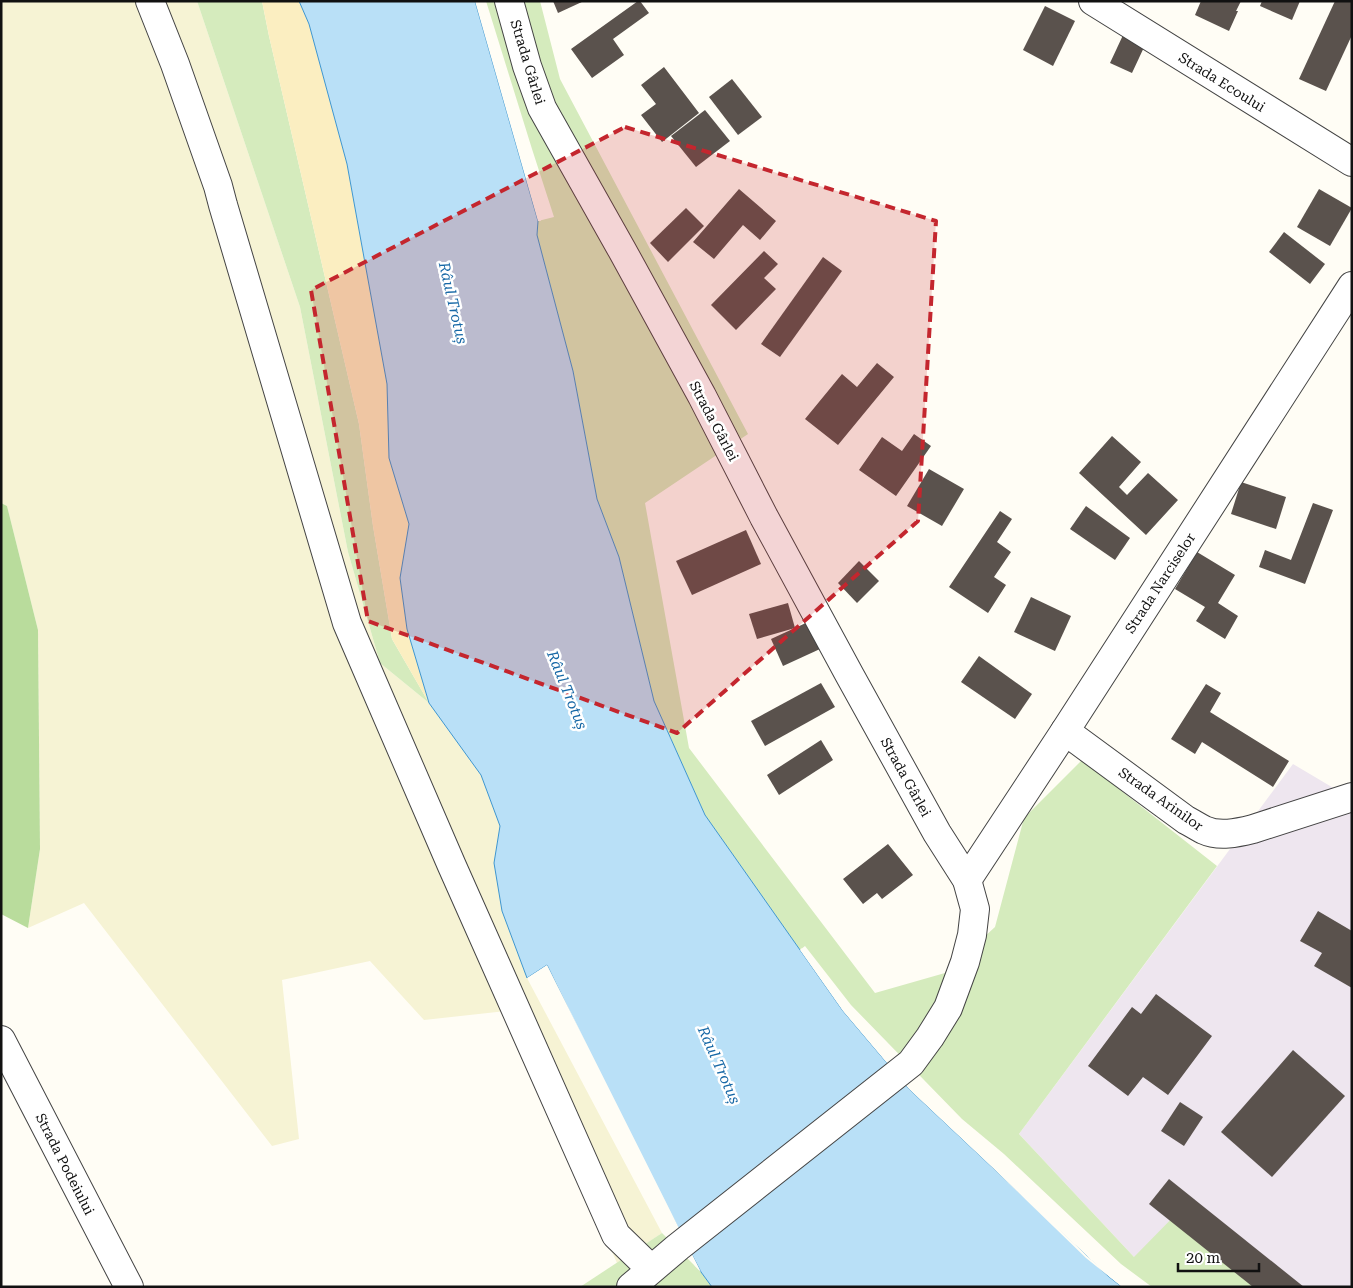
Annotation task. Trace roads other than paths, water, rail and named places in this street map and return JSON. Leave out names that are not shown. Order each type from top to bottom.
[{"type":"street","points":[[150,1],[175,64],[218,186],[347,623],[636,1282]]},
{"type":"street","name":"Strada Gârlei","points":[[509,1],[527,66],[542,108],[702,396],[764,517],[937,833],[967,880],[975,909],[972,935],[965,962],[948,1008],[930,1037],[910,1063],[636,1282]]},
{"type":"street","name":"Strada Ecoului","points":[[1093,1],[1352,162]]},
{"type":"street","name":"Strada Narciselor","points":[[967,880],[1352,286]]},
{"type":"street","name":"Strada Arinilor","points":[[1065,731],[1186,820],[1206,831],[1222,834],[1244,831],[1352,797]]},
{"type":"street","name":"Strada Podeiului","points":[[1,1040],[129,1287]]},
{"type":"water","name":"Râul Trotuș","points":[[299,1],[475,1],[538,221],[537,235],[573,371],[597,499],[619,557],[654,701],[705,815],[843,1011],[909,1089],[1122,1287],[712,1287],[701,1272],[626,1128],[547,965],[527,978],[502,911],[494,863],[500,826],[481,775],[429,703],[407,629],[400,578],[409,524],[389,458],[387,384],[347,164],[309,24]]}]
